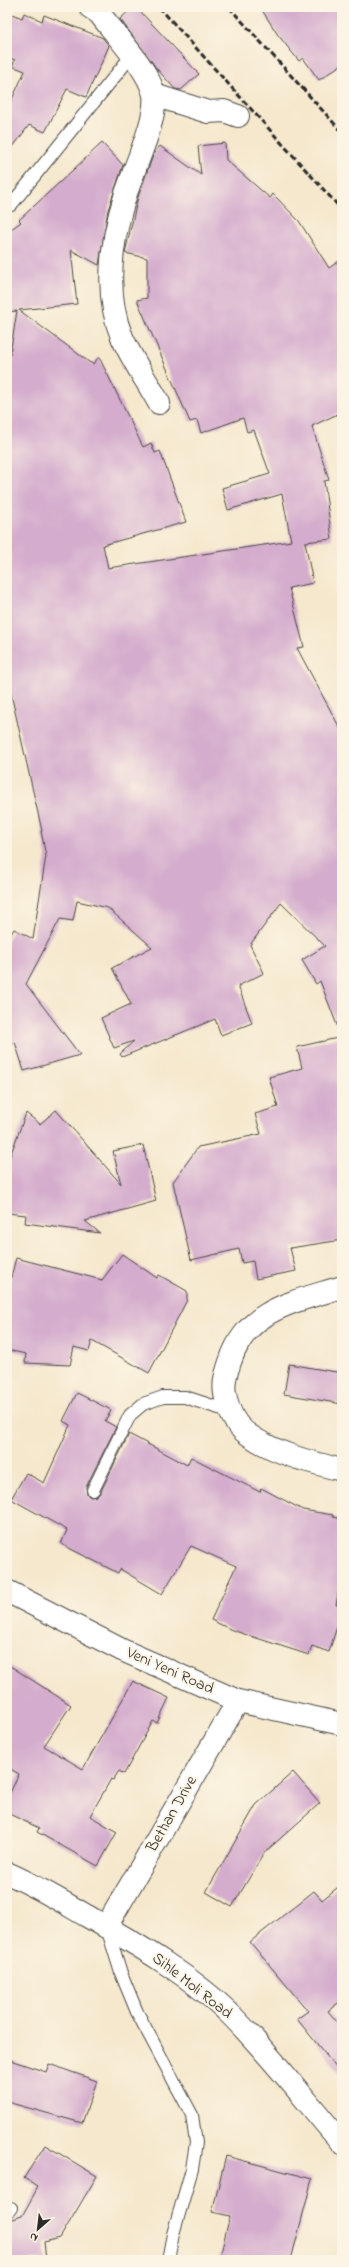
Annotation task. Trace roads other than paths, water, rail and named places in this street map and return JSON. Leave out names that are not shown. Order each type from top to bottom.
[{"type":"street","points":[[90,7],[99,13],[144,71],[154,96],[152,117],[124,196],[115,238],[112,278],[114,312],[122,337],[159,403]]},
{"type":"street","points":[[154,96],[208,112],[224,111],[238,116]]},
{"type":"street","points":[[342,1287],[277,1307],[251,1325],[234,1349],[224,1383],[228,1411],[247,1434],[270,1447],[307,1461],[342,1470]]},
{"type":"street","name":"Veni Yeni Road","points":[[7,1591],[129,1653],[238,1701],[342,1724]]},
{"type":"street","name":"Bethan Drive","points":[[106,1927],[238,1701]]},
{"type":"street","name":"Sihle Moli Road","points":[[7,1873],[27,1882],[106,1927],[149,1953],[190,1982],[232,2016],[342,2143]]},
{"type":"lane","points":[[11,205],[132,56]]},
{"type":"lane","points":[[93,1490],[130,1415],[143,1404],[163,1397],[185,1397],[228,1411]]},
{"type":"lane","points":[[106,1927],[121,1973],[137,2012],[192,2115],[196,2143],[192,2169],[173,2234],[168,2260]]},
{"type":"railway","points":[[159,7],[342,210]]},
{"type":"railway","points":[[229,7],[342,132]]}]
